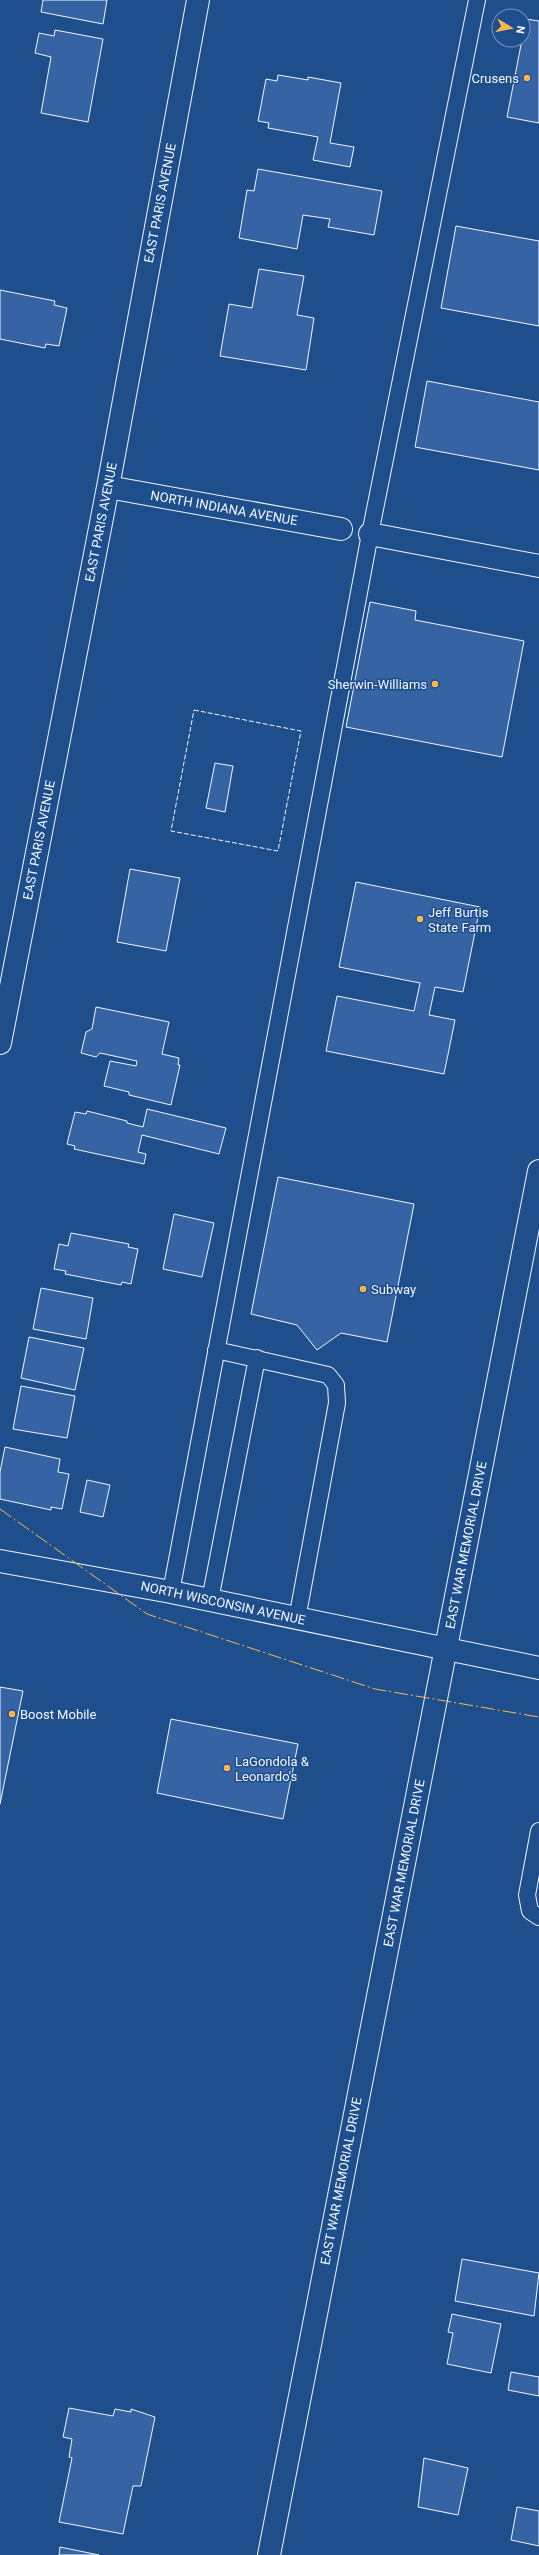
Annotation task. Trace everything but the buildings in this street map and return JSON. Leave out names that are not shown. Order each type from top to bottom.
[{"type":"main road","name":"EAST PARIS AVENUE","points":[[0,1043],[108,487],[198,0]]},
{"type":"main road","name":"NORTH INDIANA AVENUE","points":[[108,487],[341,529]]},
{"type":"main road","points":[[370,534],[539,566]]},
{"type":"main road","name":"EAST WAR MEMORIAL DRIVE","points":[[269,2555],[539,1171]]},
{"type":"main road","name":"NORTH WISCONSIN AVENUE","points":[[0,1561],[171,1592],[445,1650],[539,1668]]},
{"type":"lane","points":[[171,1592],[370,534],[477,0]]},
{"type":"lane","points":[[216,1350],[328,1375],[336,1385],[337,1403],[297,1618]]},
{"type":"lane","points":[[210,1600],[257,1358]]},
{"type":"lane","points":[[539,1831],[527,1895],[530,1911],[539,1917]]},
{"type":"fence","points":[[194,710],[301,731],[278,851],[171,831],[194,710]]},
{"type":"power","points":[[0,1509],[147,1614],[375,1689],[539,1717]]},
{"type":"place","name":"Crusens","points":[[527,78]]},
{"type":"place","name":"Sherwin-Williams","points":[[435,684]]},
{"type":"place","name":"Jeff Burtis State Farm","points":[[420,919]]},
{"type":"place","name":"Subway","points":[[363,1289]]},
{"type":"place","name":"Boost Mobile","points":[[12,1714]]},
{"type":"place","name":"LaGondola & Leonardo's","points":[[227,1768]]}]
